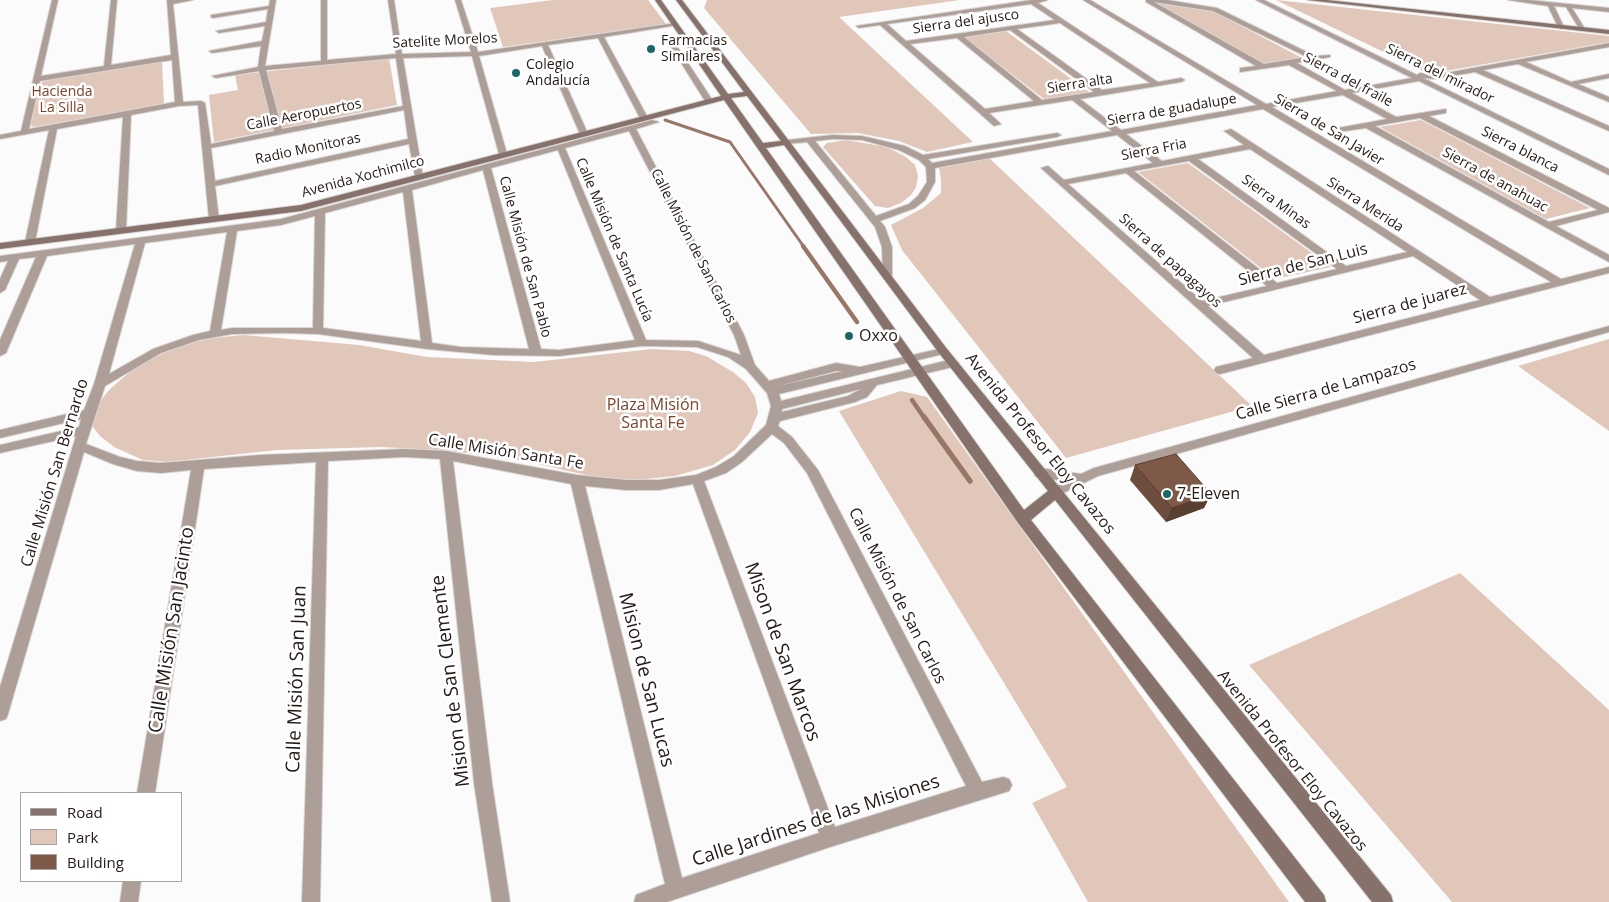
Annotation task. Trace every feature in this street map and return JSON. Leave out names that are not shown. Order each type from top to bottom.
[{"type":"main road","points":[[658,0],[1023,519],[1317,902]]},
{"type":"main road","points":[[1310,0],[1559,24]]},
{"type":"main road","points":[[1358,0],[1559,24],[1609,32]]},
{"type":"main road","name":"Avenida Profesor Eloy Cavazos","points":[[681,1],[943,351],[1384,902]]},
{"type":"main road","points":[[1580,27],[1609,27]]},
{"type":"main road","name":"Avenida Xochimilco","points":[[0,246],[301,208],[503,154],[749,92]]},
{"type":"main road","points":[[758,143],[785,139]]},
{"type":"main road","points":[[1023,519],[1055,492]]},
{"type":"street","points":[[24,133],[55,0]]},
{"type":"street","points":[[107,68],[114,0]]},
{"type":"street","points":[[179,104],[170,2],[190,0]]},
{"type":"street","points":[[324,0],[324,62]]},
{"type":"street","points":[[391,0],[406,107],[420,177]]},
{"type":"street","points":[[458,0],[503,154]]},
{"type":"street","points":[[858,26],[1045,0]]},
{"type":"street","name":"Sierra de San Javier","points":[[1086,0],[1559,282]]},
{"type":"street","points":[[1145,0],[1263,67]]},
{"type":"street","points":[[1154,0],[1178,1],[1215,9],[1312,58]]},
{"type":"street","name":"Sierra del mirador","points":[[1259,0],[1409,74],[1423,78]]},
{"type":"street","name":"Sierra del mirador","points":[[1270,0],[1609,172]]},
{"type":"street","points":[[1511,0],[1609,10]]},
{"type":"street","points":[[1593,0],[1600,9]]},
{"type":"street","points":[[1033,2],[1157,84]]},
{"type":"street","points":[[213,16],[272,3],[262,64],[279,132]]},
{"type":"street","points":[[1550,4],[1559,24]]},
{"type":"street","points":[[1568,6],[1580,27]]},
{"type":"street","name":"Sierra del ajusco","points":[[906,43],[1060,20]]},
{"type":"street","points":[[882,23],[997,124]]},
{"type":"street","points":[[220,32],[268,24]]},
{"type":"street","name":"Satelite Morelos","points":[[216,76],[264,68],[324,62],[400,56],[475,54],[676,25]]},
{"type":"street","points":[[1011,28],[1101,93]]},
{"type":"street","points":[[666,34],[708,101]]},
{"type":"street","points":[[958,35],[1041,103]]},
{"type":"street","points":[[600,36],[644,118]]},
{"type":"street","points":[[212,51],[265,44]]},
{"type":"street","points":[[544,44],[584,134]]},
{"type":"street","name":"Sierra de guadalupe","points":[[930,166],[1609,45]]},
{"type":"street","points":[[1243,70],[1328,56]]},
{"type":"street","points":[[36,80],[175,57]]},
{"type":"street","name":"Sierra del fraile","points":[[1289,62],[1395,120]]},
{"type":"street","points":[[1519,62],[1609,100]]},
{"type":"street","points":[[1477,70],[1609,130]]},
{"type":"street","name":"Sierra de guadalupe","points":[[922,158],[1409,74]]},
{"type":"street","points":[[1570,84],[1609,76]]},
{"type":"street","name":"Sierra alta","points":[[983,112],[1181,80]]},
{"type":"street","name":"Sierra del mirador","points":[[1442,83],[1609,162]]},
{"type":"street","points":[[1074,98],[1159,163]]},
{"type":"street","points":[[0,138],[179,104],[199,103],[203,107],[214,218]]},
{"type":"street","name":"Calle Aeropuertos","points":[[206,147],[406,107]]},
{"type":"street","points":[[1341,130],[1443,111]]},
{"type":"street","points":[[121,230],[127,114]]},
{"type":"street","name":"Sierra blanca","points":[[1421,115],[1607,210]]},
{"type":"street","points":[[0,259],[232,230],[281,222],[655,122]]},
{"type":"street","name":"Sierra de anahuac","points":[[1367,125],[1609,259]]},
{"type":"street","points":[[30,242],[53,128]]},
{"type":"street","name":"Calle Misión de San Carlos","points":[[632,129],[739,336],[750,366]]},
{"type":"street","points":[[1527,132],[1540,130]]},
{"type":"street","name":"Sierra Merida","points":[[1228,131],[1488,300]]},
{"type":"street","points":[[785,139],[862,138],[902,148],[922,158],[930,166],[931,182],[922,198],[912,206],[876,220]]},
{"type":"street","points":[[809,139],[880,227],[887,247],[887,276]]},
{"type":"street","name":"Radio Monitoras","points":[[210,184],[412,141]]},
{"type":"street","name":"Sierra Fria","points":[[1061,182],[1251,146]]},
{"type":"street","name":"Calle Misión de Santa Lucía","points":[[561,148],[642,342]]},
{"type":"street","name":"Sierra Minas","points":[[1190,157],[1345,270]]},
{"type":"street","name":"Calle Misión de San Pablo","points":[[487,168],[536,353]]},
{"type":"street","name":"Sierra de papagayos","points":[[1045,168],[1261,359]]},
{"type":"street","points":[[1126,169],[1275,287]]},
{"type":"street","points":[[407,189],[427,346]]},
{"type":"street","points":[[1548,225],[1607,210]]},
{"type":"street","points":[[318,331],[320,212]]},
{"type":"street","points":[[215,333],[232,230]]},
{"type":"street","name":"Calle Misión San Bernardo","points":[[0,714],[89,413],[100,384],[140,241]]},
{"type":"street","points":[[0,353],[43,253]]},
{"type":"street","name":"Sierra de San Luis","points":[[1200,305],[1414,253]]},
{"type":"street","points":[[0,290],[15,257]]},
{"type":"street","name":"Sierra de juarez","points":[[1220,370],[1609,270]]},
{"type":"street","points":[[100,384],[157,351],[215,333],[260,329],[318,331],[461,350],[536,353],[593,350],[642,342],[698,344],[732,354],[750,366],[769,388],[774,417],[851,399],[863,394],[872,383],[953,363]]},
{"type":"street","name":"Calle Sierra de Lampazos","points":[[1055,492],[1080,478],[1609,329]]},
{"type":"street","points":[[769,388],[865,370],[943,351]]},
{"type":"street","points":[[0,434],[89,413]]},
{"type":"street","name":"Calle Misión de San Carlos","points":[[774,417],[788,440],[812,470],[978,791]]},
{"type":"street","name":"Calle Misión Santa Fe","points":[[80,446],[117,461],[137,466],[161,468],[260,460],[406,453],[446,456],[511,466],[577,480],[635,485],[659,484],[697,479],[721,470],[738,459],[774,417]]},
{"type":"street","points":[[0,449],[84,430]]},
{"type":"street","name":"Mision de San Clemente","points":[[446,456],[483,783],[501,902]]},
{"type":"street","name":"Calle Misión San Juan","points":[[311,902],[322,458]]},
{"type":"street","name":"Calle Misión San Jacinto","points":[[146,792],[198,466]]},
{"type":"street","points":[[1040,473],[1080,478]]},
{"type":"street","name":"Mison de San Marcos","points":[[697,479],[830,838]]},
{"type":"street","name":"Mision de San Lucas","points":[[577,480],[676,889]]},
{"type":"street","name":"Calle Jardines de las Misiones","points":[[643,902],[676,889],[830,838],[978,791],[1003,785]]},
{"type":"street","points":[[129,902],[132,882]]},
{"type":"green space","points":[[553,0],[648,0],[666,24],[503,47],[490,8]]},
{"type":"green space","points":[[707,0],[960,0],[839,17],[973,142],[927,152],[899,141],[858,133],[811,134],[704,8]]},
{"type":"green space","points":[[1276,0],[1609,36],[1609,42],[1429,74]]},
{"type":"green space","points":[[1153,2],[1209,9],[1302,58],[1263,65]]},
{"type":"green space","points":[[1006,31],[1089,92],[1044,99],[964,37]]},
{"type":"green space","points":[[389,58],[397,105],[214,142],[209,95],[238,90],[235,75]]},
{"type":"green space","name":"Hacienda La Silla","points":[[162,62],[164,103],[34,127],[30,125],[41,83],[49,79]]},
{"type":"green space","points":[[1421,120],[1590,208],[1546,219],[1380,127]]},
{"type":"green space","points":[[846,140],[887,147],[906,157],[915,165],[918,176],[916,187],[911,195],[901,203],[888,208],[875,206],[823,147],[827,143]]},
{"type":"green space","points":[[989,158],[1252,406],[1066,458],[902,250],[891,225],[923,208],[941,193],[939,168]]},
{"type":"green space","points":[[1188,163],[1331,267],[1275,279],[1138,172]]},
{"type":"green space","name":"Plaza Misión Santa Fe","points":[[244,335],[359,345],[427,357],[534,362],[652,349],[689,351],[706,356],[733,372],[746,383],[755,397],[758,413],[750,432],[735,450],[713,465],[675,476],[635,480],[595,477],[524,461],[475,454],[380,447],[277,450],[166,462],[143,460],[114,447],[100,436],[93,427],[91,418],[97,405],[109,390],[141,362],[190,343],[212,338]]},
{"type":"green space","points":[[1609,339],[1609,431],[1518,366]]},
{"type":"green space","points":[[901,391],[927,397],[1289,902],[1088,902],[1032,803],[1067,787],[839,411]]},
{"type":"green space","points":[[1460,573],[1609,710],[1609,902],[1452,902],[1249,665]]},
{"type":"building","points":[[1176,454],[1211,494],[1172,508],[1135,465]]},
{"type":"waterway","points":[[665,120],[730,142],[804,247]]},
{"type":"waterway","points":[[803,246],[857,322]]},
{"type":"waterway","points":[[912,400],[925,419]]},
{"type":"waterway","points":[[924,417],[970,481]]},
{"type":"place","name":"Farmacias Similares","points":[[651,49]]},
{"type":"place","name":"Colegio Andalucía","points":[[516,73]]},
{"type":"place","name":"Oxxo","points":[[849,336]]},
{"type":"place","name":"7-Eleven","points":[[1167,494]]}]
